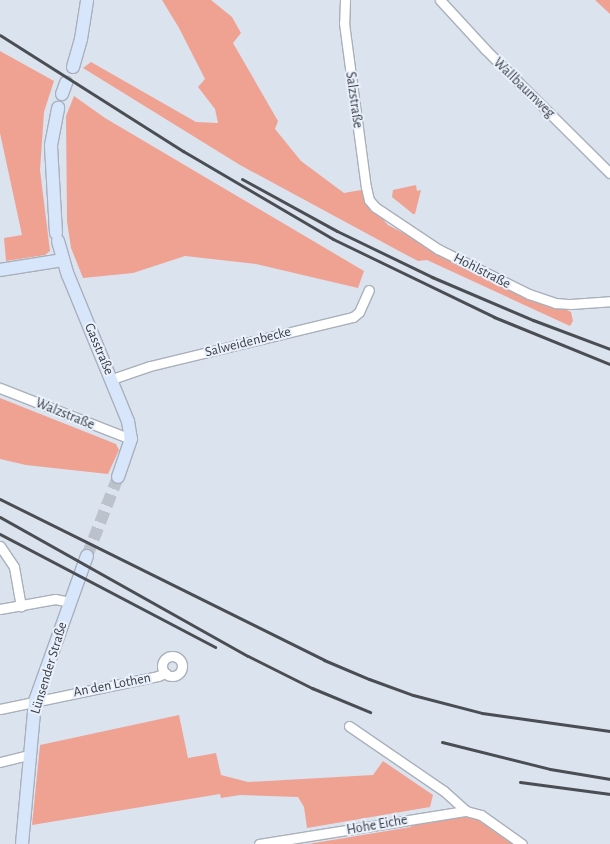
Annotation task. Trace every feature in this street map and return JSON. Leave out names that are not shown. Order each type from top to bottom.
[{"type":"street","points":[[72,67],[81,39],[87,0]]},
{"type":"street","name":"Salzstraße","points":[[345,0],[344,23],[369,200]]},
{"type":"street","name":"Wallbaumweg","points":[[440,0],[485,50],[610,174]]},
{"type":"street","name":"Gasstraße","points":[[58,108],[51,145],[51,175],[57,237],[63,260],[128,421],[131,439]]},
{"type":"street","name":"Hohlstraße","points":[[369,200],[383,214],[415,235],[529,294],[555,303],[571,304],[610,301]]},
{"type":"street","points":[[0,270],[63,260]]},
{"type":"street","name":"Salweidenbecke","points":[[112,379],[150,366],[353,317],[359,312],[370,290]]},
{"type":"street","name":"Walzstraße","points":[[0,388],[131,439]]},
{"type":"street","points":[[118,477],[131,439]]},
{"type":"street","points":[[0,546],[14,567],[21,606]]},
{"type":"street","name":"Lünsender Straße","points":[[22,844],[29,755],[36,701],[87,556]]},
{"type":"street","points":[[0,610],[55,600],[70,602]]},
{"type":"street","name":"An den Lothen","points":[[0,709],[165,673]]},
{"type":"street","points":[[349,726],[444,791],[466,811],[481,815],[522,844]]},
{"type":"street","points":[[0,762],[29,755]]},
{"type":"street","name":"Hohe Eiche","points":[[259,844],[466,811]]},
{"type":"shaded area","points":[[162,0],[211,0],[232,17],[241,33],[233,43],[278,121],[275,129],[301,161],[344,193],[361,190],[370,205],[388,225],[428,246],[571,312],[573,321],[570,326],[427,260],[418,261],[399,251],[240,165],[83,68],[91,62],[196,122],[218,123],[215,109],[198,87],[205,79],[179,28]]},
{"type":"shaded area","points":[[595,0],[610,0],[610,14]]},
{"type":"shaded area","points":[[0,51],[54,81],[44,112],[40,170],[50,251],[45,255],[6,261],[4,238],[22,235],[0,133]]},
{"type":"shaded area","points":[[74,96],[105,118],[364,271],[358,288],[256,264],[185,256],[133,273],[83,278],[71,248],[67,221],[66,116]]},
{"type":"shaded area","points":[[416,185],[417,191],[421,190],[415,214],[413,214],[392,197],[393,190]]},
{"type":"shaded area","points":[[0,398],[116,444],[119,450],[108,474],[26,465],[0,459]]},
{"type":"shaded area","points":[[179,715],[188,758],[216,753],[221,775],[248,782],[373,775],[383,761],[433,795],[430,807],[307,828],[304,807],[298,797],[240,795],[221,798],[220,794],[32,825],[40,745]]},
{"type":"shaded area","points":[[462,816],[478,820],[513,844],[308,844],[411,827],[411,824]]},
{"type":"tunnel","points":[[87,556],[118,477]]},
{"type":"railway","points":[[0,35],[183,151],[333,239],[494,317],[610,364]]},
{"type":"railway","points":[[242,179],[337,231],[432,277],[533,320],[610,349]]},
{"type":"railway","points":[[0,499],[324,660],[369,679],[413,695],[482,713],[610,731]]},
{"type":"railway","points":[[0,517],[248,656],[312,688],[370,712]]},
{"type":"railway","points":[[0,534],[215,647]]},
{"type":"railway","points":[[442,742],[550,769],[610,779]]},
{"type":"railway","points":[[520,782],[610,794]]}]
